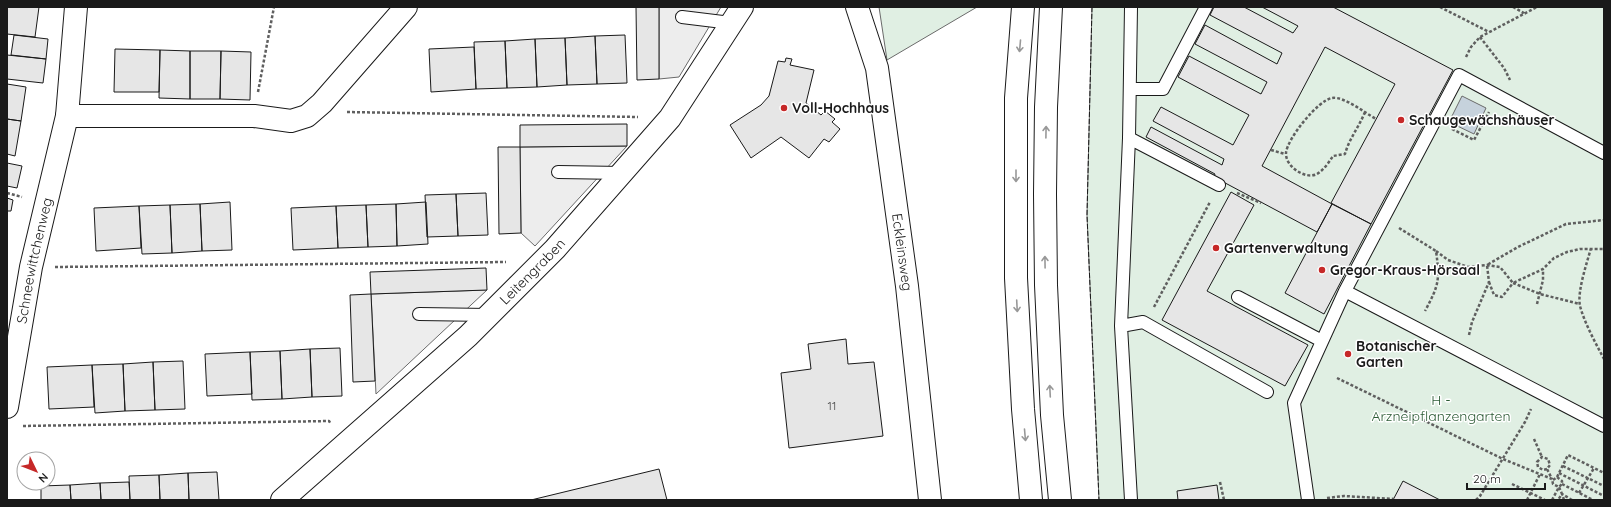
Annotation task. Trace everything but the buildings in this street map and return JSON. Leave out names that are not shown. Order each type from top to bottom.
[{"type":"street","name":"Schneewittchenweg","points":[[7,407],[31,267],[67,116],[76,7]]},
{"type":"street","points":[[67,116],[254,116],[291,120],[315,110],[406,7]]},
{"type":"street","name":"Eckleinsweg","points":[[857,7],[877,68],[905,271],[930,500]]},
{"type":"street","points":[[1023,7],[1016,98],[1016,278],[1022,409],[1031,500]]},
{"type":"street","points":[[1051,7],[1046,107],[1044,194],[1046,284],[1052,415],[1060,500]]},
{"type":"street","name":"Leitengraben","points":[[282,500],[468,336],[556,249],[670,118],[737,15]]},
{"type":"lane","points":[[1131,7],[1129,138],[1121,326],[1131,500]]},
{"type":"lane","points":[[1130,89],[1162,89],[1206,7]]},
{"type":"lane","points":[[682,18],[737,15]]},
{"type":"lane","points":[[1308,500],[1294,403],[1345,291],[1459,74],[1604,153]]},
{"type":"lane","points":[[1129,138],[1219,185]]},
{"type":"lane","points":[[558,172],[622,173]]},
{"type":"lane","points":[[1345,291],[1604,426]]},
{"type":"lane","points":[[1238,297],[1322,341]]},
{"type":"lane","points":[[419,314],[489,315]]},
{"type":"lane","points":[[1121,326],[1143,322],[1267,392]]},
{"type":"path","points":[[254,116],[274,7]]},
{"type":"path","points":[[1440,7],[1489,32]]},
{"type":"path","points":[[1513,7],[1524,13]]},
{"type":"path","points":[[1471,47],[1480,37],[1538,7]]},
{"type":"path","points":[[1434,120],[1474,140],[1501,97],[1512,84],[1504,68],[1480,37]]},
{"type":"path","points":[[1365,112],[1359,126],[1348,142],[1345,154],[1334,156],[1328,164],[1316,174],[1303,175],[1290,166],[1285,154],[1289,141],[1306,118],[1323,102],[1332,98],[1344,100],[1376,118]]},
{"type":"path","points":[[315,110],[350,113],[642,117],[659,131]]},
{"type":"path","points":[[1270,150],[1285,154]]},
{"type":"path","points":[[1143,322],[1158,301],[1219,185],[1261,203]]},
{"type":"path","points":[[1382,219],[1412,234],[1448,260],[1468,267],[1487,265],[1500,267],[1513,283],[1540,294],[1580,304]]},
{"type":"path","points":[[1487,265],[1518,247],[1566,224],[1604,220]]},
{"type":"path","points":[[1487,265],[1489,282],[1494,295],[1502,296],[1513,283],[1543,269],[1554,258],[1567,252],[1591,248],[1604,249]]},
{"type":"path","points":[[1591,248],[1582,281],[1580,304],[1591,334],[1604,359]]},
{"type":"path","points":[[1416,328],[1437,287],[1439,271],[1436,251]]},
{"type":"path","points":[[31,267],[510,262],[526,278]]},
{"type":"path","points":[[1537,304],[1543,280],[1543,269]]},
{"type":"path","points":[[1461,352],[1489,282]]},
{"type":"path","points":[[1337,378],[1503,459],[1553,480]]},
{"type":"path","points":[[1476,500],[1503,459],[1532,408]]},
{"type":"path","points":[[23,426],[329,421],[348,442]]},
{"type":"path","points":[[1534,439],[1542,457],[1548,459],[1550,465],[1547,469]]},
{"type":"path","points":[[1553,480],[1557,477],[1568,455],[1604,473]]},
{"type":"path","points":[[1542,457],[1537,462],[1538,467],[1543,470],[1547,469]]},
{"type":"path","points":[[1563,466],[1604,486]]},
{"type":"path","points":[[1580,493],[1594,468]]},
{"type":"path","points":[[1547,469],[1553,480],[1553,484],[1559,487],[1564,500]]},
{"type":"path","points":[[1559,473],[1604,496]]},
{"type":"path","points":[[1526,500],[1540,474]]},
{"type":"path","points":[[1557,477],[1562,481],[1562,484],[1593,500]]},
{"type":"path","points":[[1220,482],[1224,500]]},
{"type":"path","points":[[1512,484],[1545,500]]},
{"type":"path","points":[[1552,500],[1562,484]]},
{"type":"path","points":[[1558,500],[1562,494]]},
{"type":"path","points":[[1562,494],[1572,500]]},
{"type":"path","points":[[1321,500],[1344,496],[1394,499]]},
{"type":"green space","points":[[879,7],[977,7],[887,60]]},
{"type":"green space","name":"Botanischer Garten","points":[[1092,7],[1604,7],[1604,500],[1099,500],[1087,215]]},
{"type":"shaded area","points":[[659,7],[721,7],[679,77],[659,79]]},
{"type":"shaded area","points":[[1462,96],[1486,108],[1474,134],[1449,122]]},
{"type":"shaded area","points":[[627,146],[535,246],[521,233],[520,147]]},
{"type":"shaded area","points":[[487,290],[376,394],[371,294]]},
{"type":"fence","points":[[1092,7],[1087,215],[1099,500]]},
{"type":"place","name":"Voll-Hochhaus","points":[[784,108]]},
{"type":"place","name":"Schaugewächshäuser","points":[[1401,120]]},
{"type":"place","name":"Gartenverwaltung","points":[[1216,248]]},
{"type":"place","name":"Gregor-Kraus-Hörsaal","points":[[1322,270]]},
{"type":"place","name":"Botanischer Garten","points":[[1348,354]]},
{"type":"park label","name":"H - Arzneipflanzengarten","points":[[1441,408]]}]
